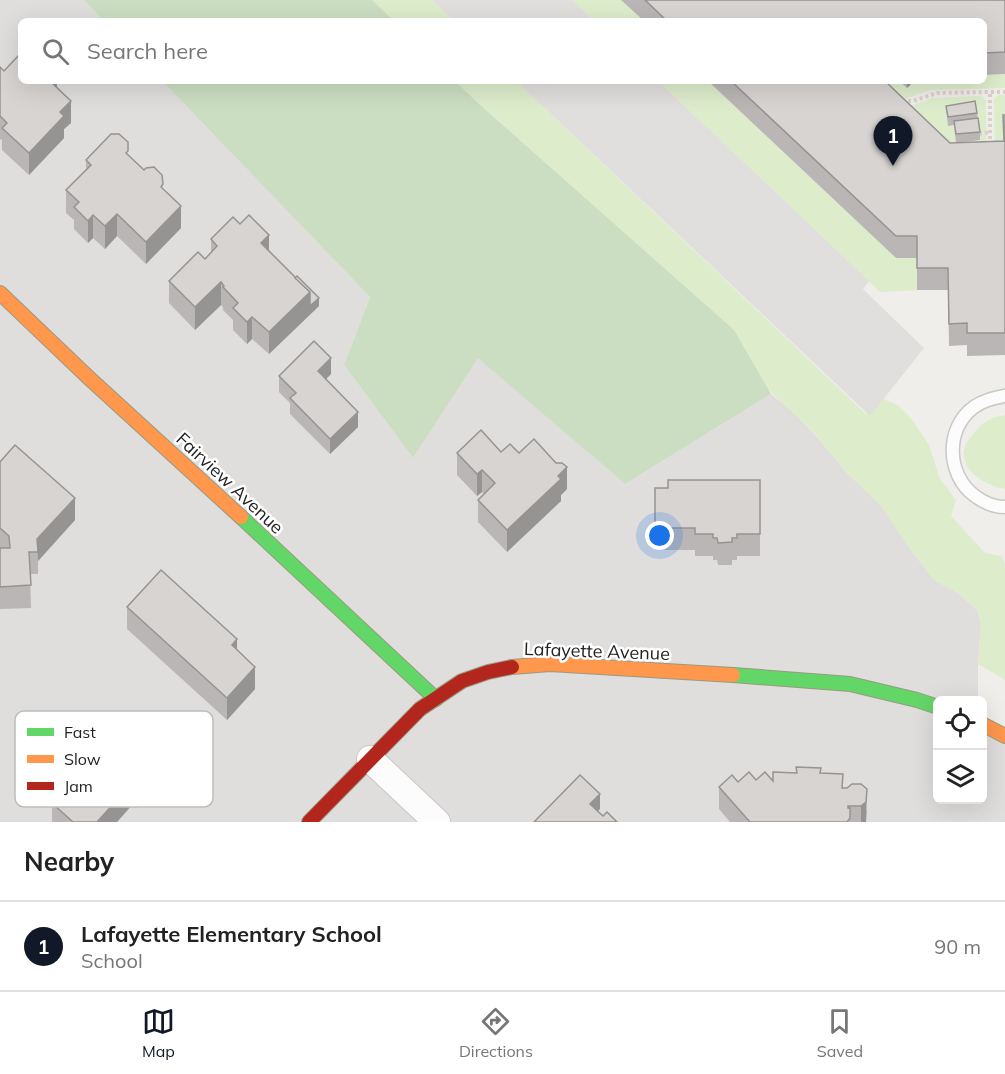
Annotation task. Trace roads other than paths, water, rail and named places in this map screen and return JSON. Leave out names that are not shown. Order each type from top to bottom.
[{"type":"street","name":"Fairview Avenue","points":[[0,293],[436,699]]},
{"type":"street","name":"Lafayette Avenue","points":[[309,822],[420,709],[462,681],[514,666],[550,664],[787,678],[850,684],[933,705]]},
{"type":"street","points":[[987,727],[1005,736]]},
{"type":"street","points":[[370,759],[437,822]]},
{"type":"lane","points":[[1005,396],[990,399],[974,408],[961,421],[953,438],[952,457],[957,474],[967,490],[982,501],[1005,507]]},
{"type":"place","name":"Lafayette Elementary School","points":[[893,166]]}]
